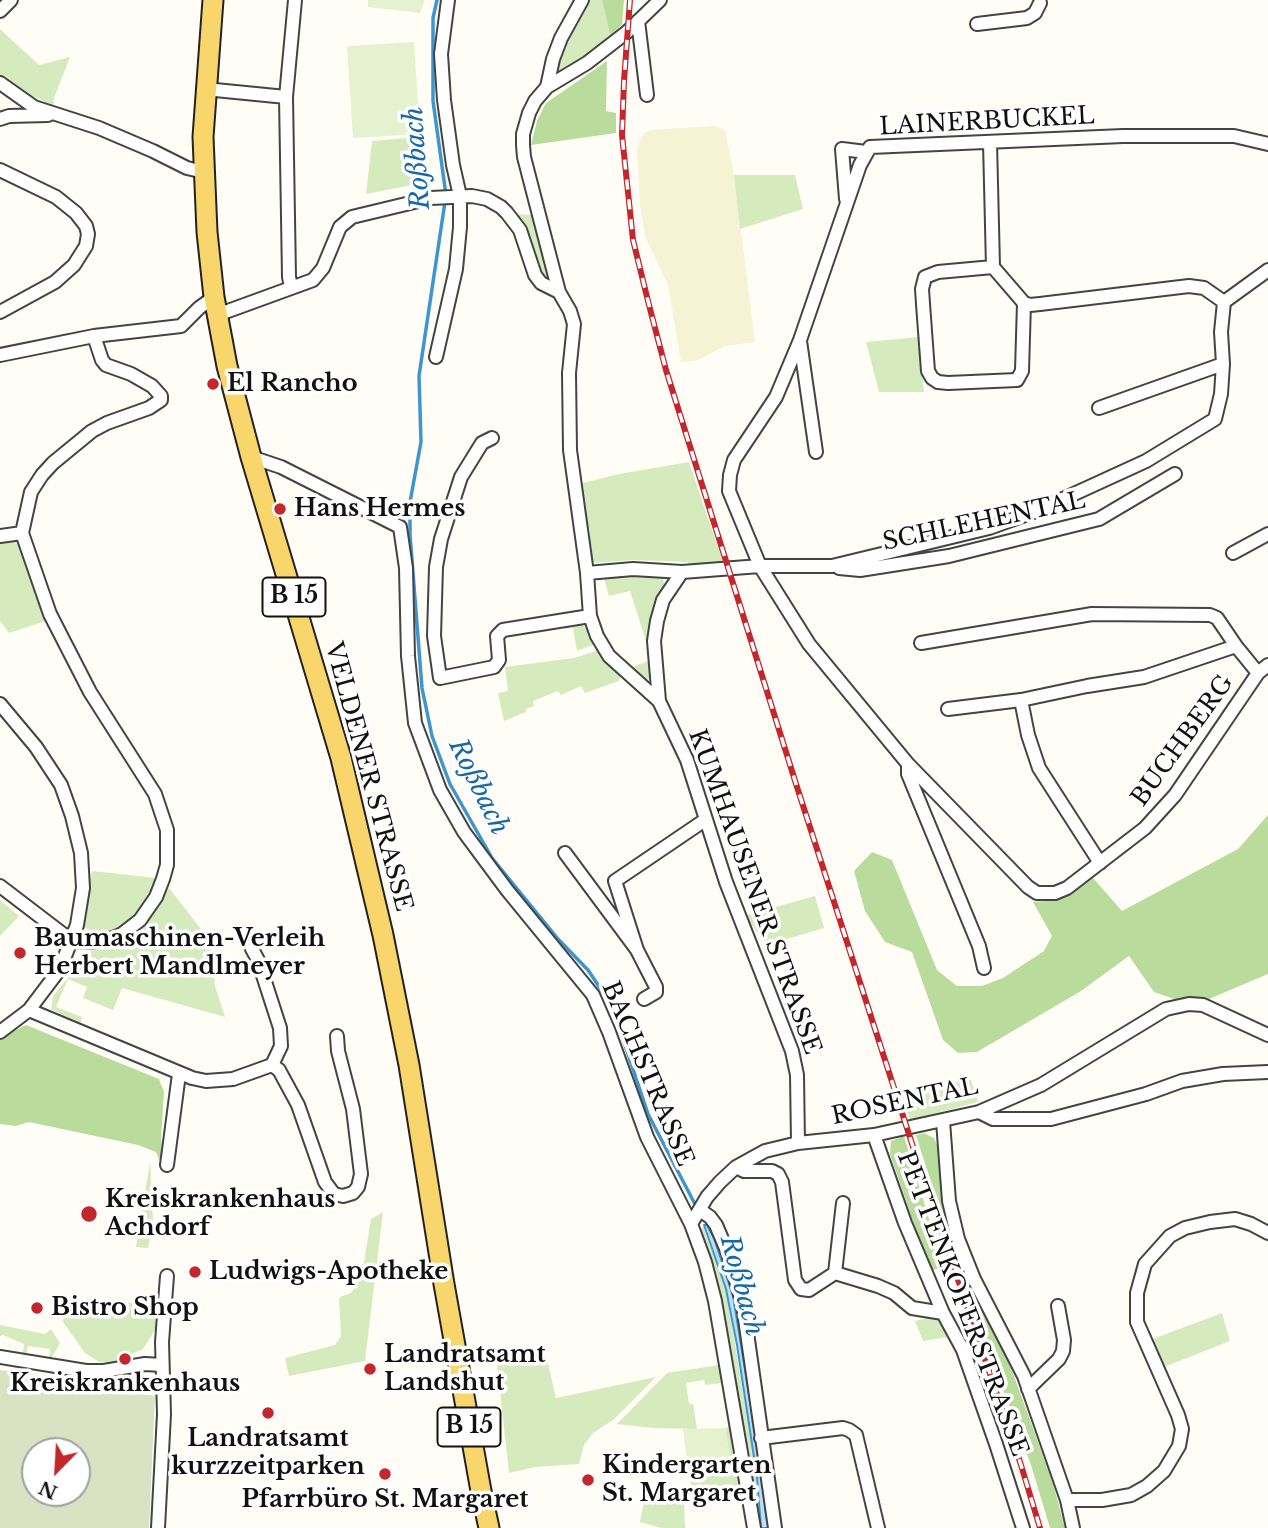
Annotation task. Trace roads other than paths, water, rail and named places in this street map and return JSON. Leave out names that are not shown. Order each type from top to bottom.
[{"type":"main road","name":"VELDENER STRASSE","points":[[213,0],[205,89],[204,172],[215,306],[227,366],[251,457],[341,758],[383,935],[409,1065],[443,1284],[489,1528]]},
{"type":"street","points":[[0,11],[11,0]]},
{"type":"street","points":[[291,287],[286,97],[295,0]]},
{"type":"street","points":[[436,358],[456,269],[460,227],[444,100],[442,54],[448,0]]},
{"type":"street","name":"KUMHAUSENER STRASSE","points":[[582,0],[561,38],[547,87],[535,101],[524,126],[524,157],[559,292],[574,324],[569,373],[570,450],[587,573],[590,616],[597,636],[609,656],[659,701]]},
{"type":"street","points":[[547,87],[587,63],[660,0]]},
{"type":"street","points":[[977,24],[1027,18],[1035,13],[1040,1],[1055,0]]},
{"type":"street","points":[[638,21],[648,95]]},
{"type":"street","points":[[0,83],[22,100],[51,113],[99,128],[187,168],[204,172]]},
{"type":"street","points":[[205,89],[286,97]]},
{"type":"street","points":[[0,119],[9,116],[41,117],[51,113]]},
{"type":"street","name":"LAINERBUCKEL","points":[[760,566],[729,491],[730,475],[739,452],[776,397],[800,340],[866,152],[875,146],[1123,136],[1234,136],[1268,144]]},
{"type":"street","points":[[990,142],[993,267],[1024,303],[1022,371],[1017,380],[938,382],[928,371],[922,289],[925,276],[938,272],[993,267]]},
{"type":"street","points":[[847,203],[842,149],[866,152]]},
{"type":"street","points":[[0,170],[56,197],[76,213],[88,233],[86,246],[74,265],[55,282],[0,312]]},
{"type":"street","points":[[0,355],[94,337],[181,326],[199,308],[313,280],[323,268],[341,228],[352,217],[431,198],[487,199],[507,212],[520,230],[535,275],[541,283],[559,292]]},
{"type":"street","points":[[1024,303],[1040,304],[1189,286],[1204,289],[1224,302],[1268,271]]},
{"type":"street","name":"SCHLEHENTAL","points":[[832,566],[989,527],[1039,510],[1146,461],[1215,419],[1221,394],[1224,302]]},
{"type":"street","points":[[0,886],[72,941],[93,942],[122,934],[140,920],[156,897],[165,872],[167,830],[155,794],[90,692],[50,614],[22,533],[32,492],[53,463],[92,431],[149,408],[161,400],[161,396],[152,386],[131,374],[106,365],[94,337]]},
{"type":"street","name":"LAINERBUCKEL","points":[[800,340],[816,452]]},
{"type":"street","points":[[1098,408],[1223,364]]},
{"type":"street","points":[[492,438],[482,443],[461,477],[440,539],[436,568],[434,636],[440,678],[494,667],[499,660],[497,636],[503,630],[590,616]]},
{"type":"street","name":"BACHSTRASSE","points":[[251,457],[281,467],[400,527],[406,568],[411,705],[440,790],[471,842],[593,995],[647,1137],[698,1214],[716,1226],[728,1252],[743,1306],[775,1528]]},
{"type":"street","name":"SCHLEHENTAL","points":[[587,573],[633,569],[682,572],[760,566],[832,566],[860,570],[917,562],[1099,519],[1175,474]]},
{"type":"street","points":[[0,536],[22,533]]},
{"type":"street","points":[[1233,553],[1268,534]]},
{"type":"street","name":"BUCHBERG","points":[[760,566],[809,644],[908,764],[1028,887],[1037,893],[1055,893],[1067,888],[1145,828],[1175,795],[1263,669]]},
{"type":"street","name":"KUMHAUSENER STRASSE","points":[[682,572],[663,600],[657,621],[654,642],[659,701],[687,760],[747,940],[792,1051],[797,1075],[798,1143]]},
{"type":"street","points":[[921,643],[1092,614],[1210,615],[1217,618],[1236,646],[1263,669]]},
{"type":"street","points":[[948,709],[1021,701],[1076,688],[1144,677],[1236,646]]},
{"type":"street","points":[[1021,701],[1039,768],[1100,863]]},
{"type":"street","points":[[0,704],[36,747],[61,785],[81,853],[83,888],[72,941],[60,969],[29,1010],[0,1032]]},
{"type":"street","name":"BUCHBERG","points":[[908,764],[908,774],[979,946],[984,968]]},
{"type":"street","points":[[595,894],[705,820]]},
{"type":"street","points":[[565,853],[637,950]]},
{"type":"street","points":[[615,881],[637,950],[656,987],[656,992],[644,999]]},
{"type":"street","points":[[29,1010],[179,1074],[206,1081],[233,1079],[272,1065],[281,1046],[280,1028],[252,949]]},
{"type":"street","name":"ROSENTAL","points":[[698,1214],[707,1196],[736,1167],[765,1151],[798,1143],[874,1135],[979,1112],[1041,1085],[1166,1009],[1189,1004],[1203,1005],[1268,1035]]},
{"type":"street","points":[[272,1065],[279,1070],[298,1105],[325,1182],[338,1196],[353,1193],[358,1187],[361,1174],[353,1109],[338,1051],[337,1036]]},
{"type":"street","points":[[979,1112],[993,1119],[1051,1119],[1146,1094],[1182,1081],[1223,1074],[1268,1072]]},
{"type":"street","points":[[167,1165],[179,1074]]},
{"type":"street","points":[[943,1121],[949,1201],[958,1238],[974,1279],[1028,1389],[1067,1500],[1073,1528]]},
{"type":"street","name":"PETTENKOFERSTRASSE","points":[[874,1135],[905,1223],[943,1313],[963,1350],[1023,1528]]},
{"type":"street","points":[[736,1167],[744,1171],[772,1171],[778,1174],[782,1182],[795,1280],[801,1289],[809,1290],[835,1273],[894,1293],[912,1308],[943,1313]]},
{"type":"street","points":[[835,1273],[843,1203]]},
{"type":"street","name":"BACHSTRASSE","points":[[698,1214],[754,1528]]},
{"type":"street","points":[[1067,1500],[1102,1500],[1131,1495],[1157,1479],[1170,1464],[1179,1446],[1182,1429],[1178,1415],[1137,1322],[1137,1293],[1145,1264],[1170,1236],[1185,1228],[1235,1219],[1268,1233]]},
{"type":"street","points":[[158,1528],[167,1276]]},
{"type":"street","points":[[1028,1389],[1059,1359],[1063,1351],[1064,1340],[1058,1306]]},
{"type":"street","points":[[0,1357],[86,1371],[104,1371],[145,1364],[162,1365]]},
{"type":"street","points":[[761,1438],[843,1428],[856,1435],[878,1528]]},
{"type":"water","points":[[704,1225],[707,1225],[714,1238],[733,1296],[762,1474],[766,1515],[768,1525],[773,1528],[761,1528],[757,1477],[737,1345],[726,1289]]},
{"type":"waterway","name":"Roßbach","points":[[437,0],[433,18],[433,101],[446,195],[419,376],[421,442],[410,502],[410,535],[422,688],[432,736],[450,784],[492,858],[558,939],[588,970],[612,1006],[648,1114],[697,1208]]},
{"type":"railway","points":[[630,0],[622,135],[633,240],[666,370],[915,1153],[1040,1528]]},
{"type":"place","name":"El Rancho","points":[[213,384]]},
{"type":"place","name":"Hans Hermes","points":[[280,509]]},
{"type":"place","name":"Baumaschinen-Verleih Herbert Mandlmeyer","points":[[20,953]]},
{"type":"place","name":"Kreiskrankenhaus Achdorf","points":[[89,1214]]},
{"type":"place","name":"Ludwigs-Apotheke","points":[[195,1272]]},
{"type":"place","name":"Bistro Shop","points":[[37,1308]]},
{"type":"place","name":"Kreiskrankenhaus","points":[[125,1359]]},
{"type":"place","name":"Landratsamt Landshut","points":[[370,1369]]},
{"type":"place","name":"Landratsamt kurzzeitparken","points":[[268,1413]]},
{"type":"place","name":"Pfarrbüro St. Margaret","points":[[385,1474]]},
{"type":"place","name":"Kindergarten St. Margaret","points":[[588,1480]]}]
